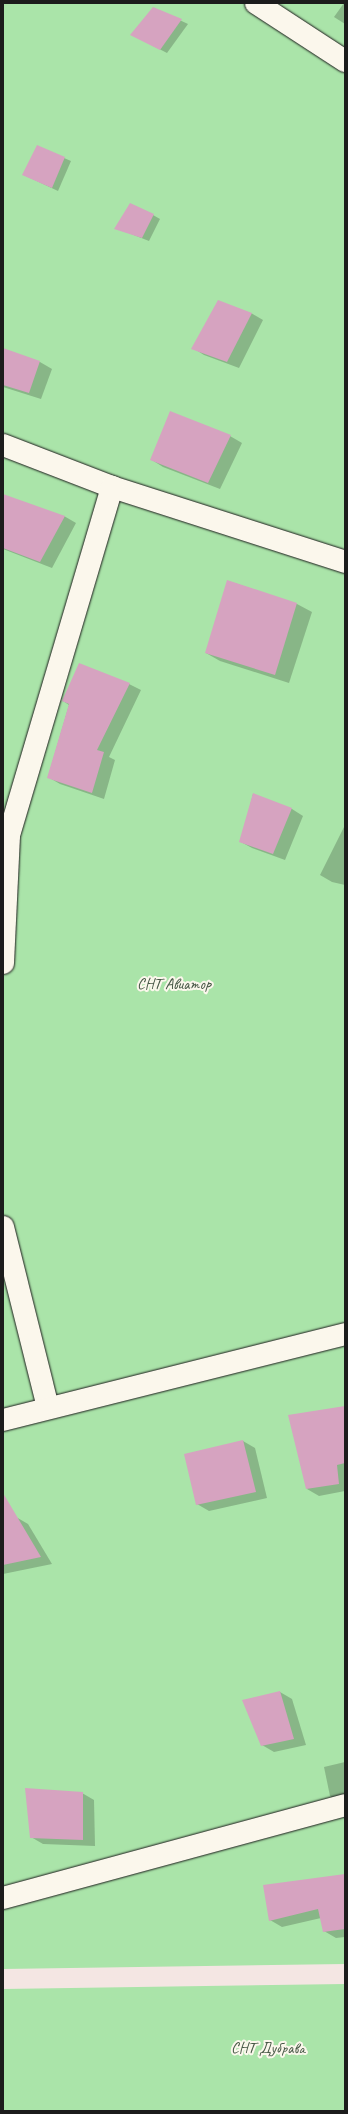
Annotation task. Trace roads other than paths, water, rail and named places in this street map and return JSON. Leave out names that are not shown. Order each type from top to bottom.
[{"type":"street","points":[[256,3],[345,62]]},
{"type":"street","points":[[3,445],[112,486],[345,562]]},
{"type":"street","points":[[3,963],[9,835],[112,486]]},
{"type":"street","points":[[3,1227],[48,1407]]},
{"type":"street","points":[[3,1420],[48,1407],[345,1334]]},
{"type":"street","points":[[3,1898],[345,1804]]},
{"type":"park label","name":"СНТ Авиатор","points":[[174,984]]},
{"type":"park label","name":"СНТ Дубрава","points":[[268,2048]]}]
